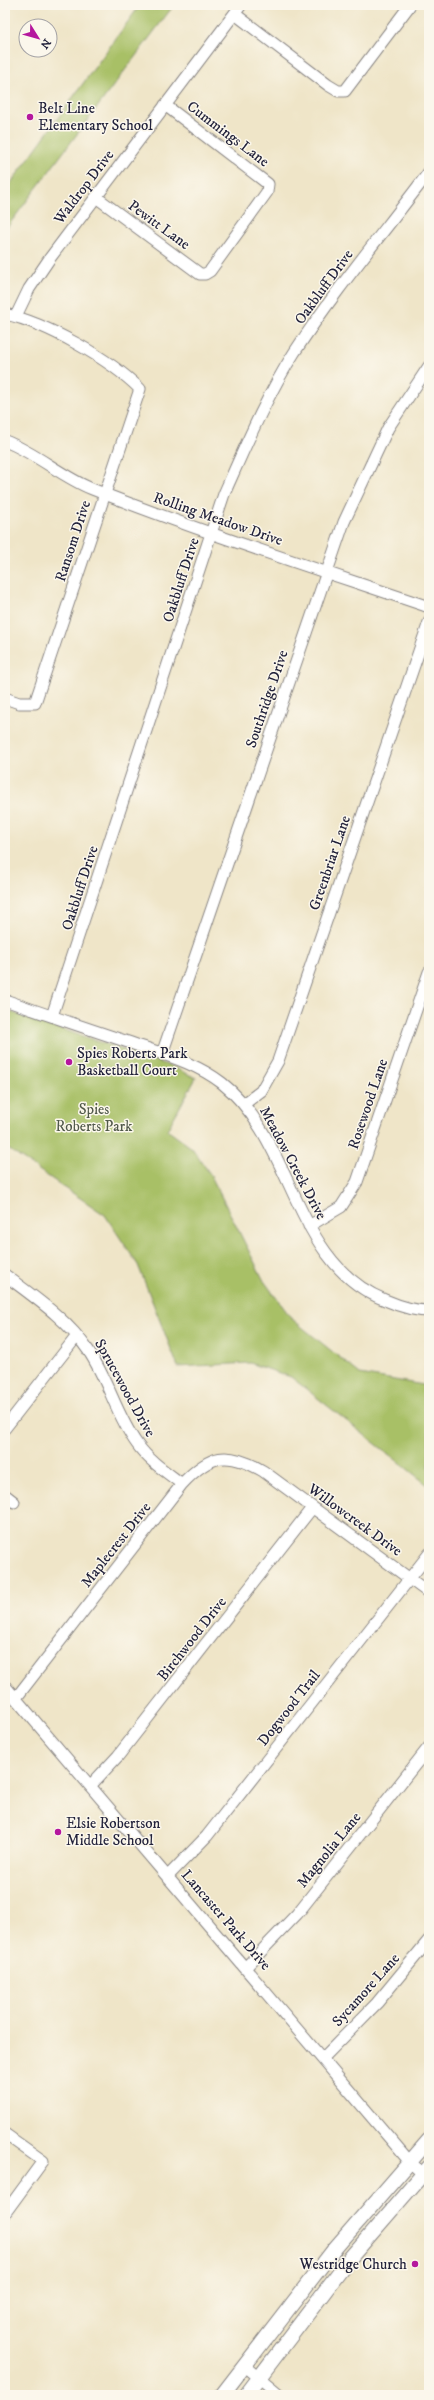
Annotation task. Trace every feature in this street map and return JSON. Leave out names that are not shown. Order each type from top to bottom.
[{"type":"main road","points":[[222,2395],[327,2259],[429,2140]]},
{"type":"main road","points":[[246,2395],[258,2377],[341,2270],[426,2171]]},
{"type":"main road","points":[[327,2259],[341,2270]]},
{"type":"street","points":[[238,9],[338,91],[345,91],[410,5]]},
{"type":"street","name":"Waldrop Drive","points":[[16,316],[33,282],[238,9]]},
{"type":"street","name":"Cummings Lane","points":[[165,105],[268,184],[269,188],[205,274]]},
{"type":"street","name":"Oakbluff Drive","points":[[52,1016],[213,534],[224,494],[239,459],[294,353],[335,295],[429,172]]},
{"type":"street","name":"Pewitt Lane","points":[[96,197],[200,274],[205,274]]},
{"type":"street","points":[[5,314],[16,316]]},
{"type":"street","name":"Ransom Drive","points":[[5,698],[19,703],[35,703],[140,389],[124,373],[79,345],[16,316]]},
{"type":"street","name":"Southridge Drive","points":[[162,1054],[344,522],[379,446],[401,408],[429,366]]},
{"type":"street","name":"Rolling Meadow Drive","points":[[5,441],[33,455],[81,484],[160,516],[429,607]]},
{"type":"street","name":"Greenbriar Lane","points":[[244,1104],[261,1091],[278,1061],[429,622]]},
{"type":"street","name":"Rosewood Lane","points":[[309,1226],[341,1207],[358,1182],[429,972]]},
{"type":"street","name":"Meadow Creek Drive","points":[[5,1000],[184,1061],[210,1075],[232,1092],[244,1104],[260,1128],[309,1226],[329,1259],[346,1277],[362,1289],[394,1304],[429,1311]]},
{"type":"street","name":"Sprucewood Drive","points":[[5,1274],[62,1320],[77,1336],[89,1351],[137,1445],[151,1460],[182,1484]]},
{"type":"street","points":[[5,1428],[77,1336]]},
{"type":"street","name":"Maplecrest Drive","points":[[16,1698],[182,1484],[208,1461],[220,1458],[248,1462],[263,1471]]},
{"type":"street","name":"Willowcreek Drive","points":[[263,1471],[429,1593]]},
{"type":"street","name":"Birchwood Drive","points":[[91,1785],[123,1750],[312,1508]]},
{"type":"street","name":"Dogwood Trail","points":[[168,1876],[207,1836],[429,1554]]},
{"type":"street","name":"Lancaster Park Drive","points":[[5,1686],[91,1785],[221,1940],[246,1967],[410,2162],[426,2171]]},
{"type":"street","name":"Magnolia Lane","points":[[246,1967],[297,1914],[429,1748]]},
{"type":"street","name":"Sycamore Lane","points":[[323,2058],[377,2003],[429,1940]]},
{"type":"street","points":[[5,2134],[43,2161],[5,2212]]},
{"type":"street","points":[[244,2365],[280,2395]]},
{"type":"green space","points":[[140,5],[174,5],[5,230],[5,191]]},
{"type":"green space","name":"Spies Roberts Park","points":[[5,1010],[171,1066],[196,1078],[167,1130],[192,1148],[210,1174],[264,1281],[292,1319],[360,1374],[429,1386],[429,1486],[291,1377],[250,1363],[178,1367],[138,1265],[105,1215],[5,1147]]},
{"type":"place","name":"Belt Line Elementary School","points":[[30,117]]},
{"type":"place","name":"Spies Roberts Park Basketball Court","points":[[69,1062]]},
{"type":"place","name":"Elsie Robertson Middle School","points":[[58,1832]]},
{"type":"place","name":"Westridge Church","points":[[415,2264]]}]
